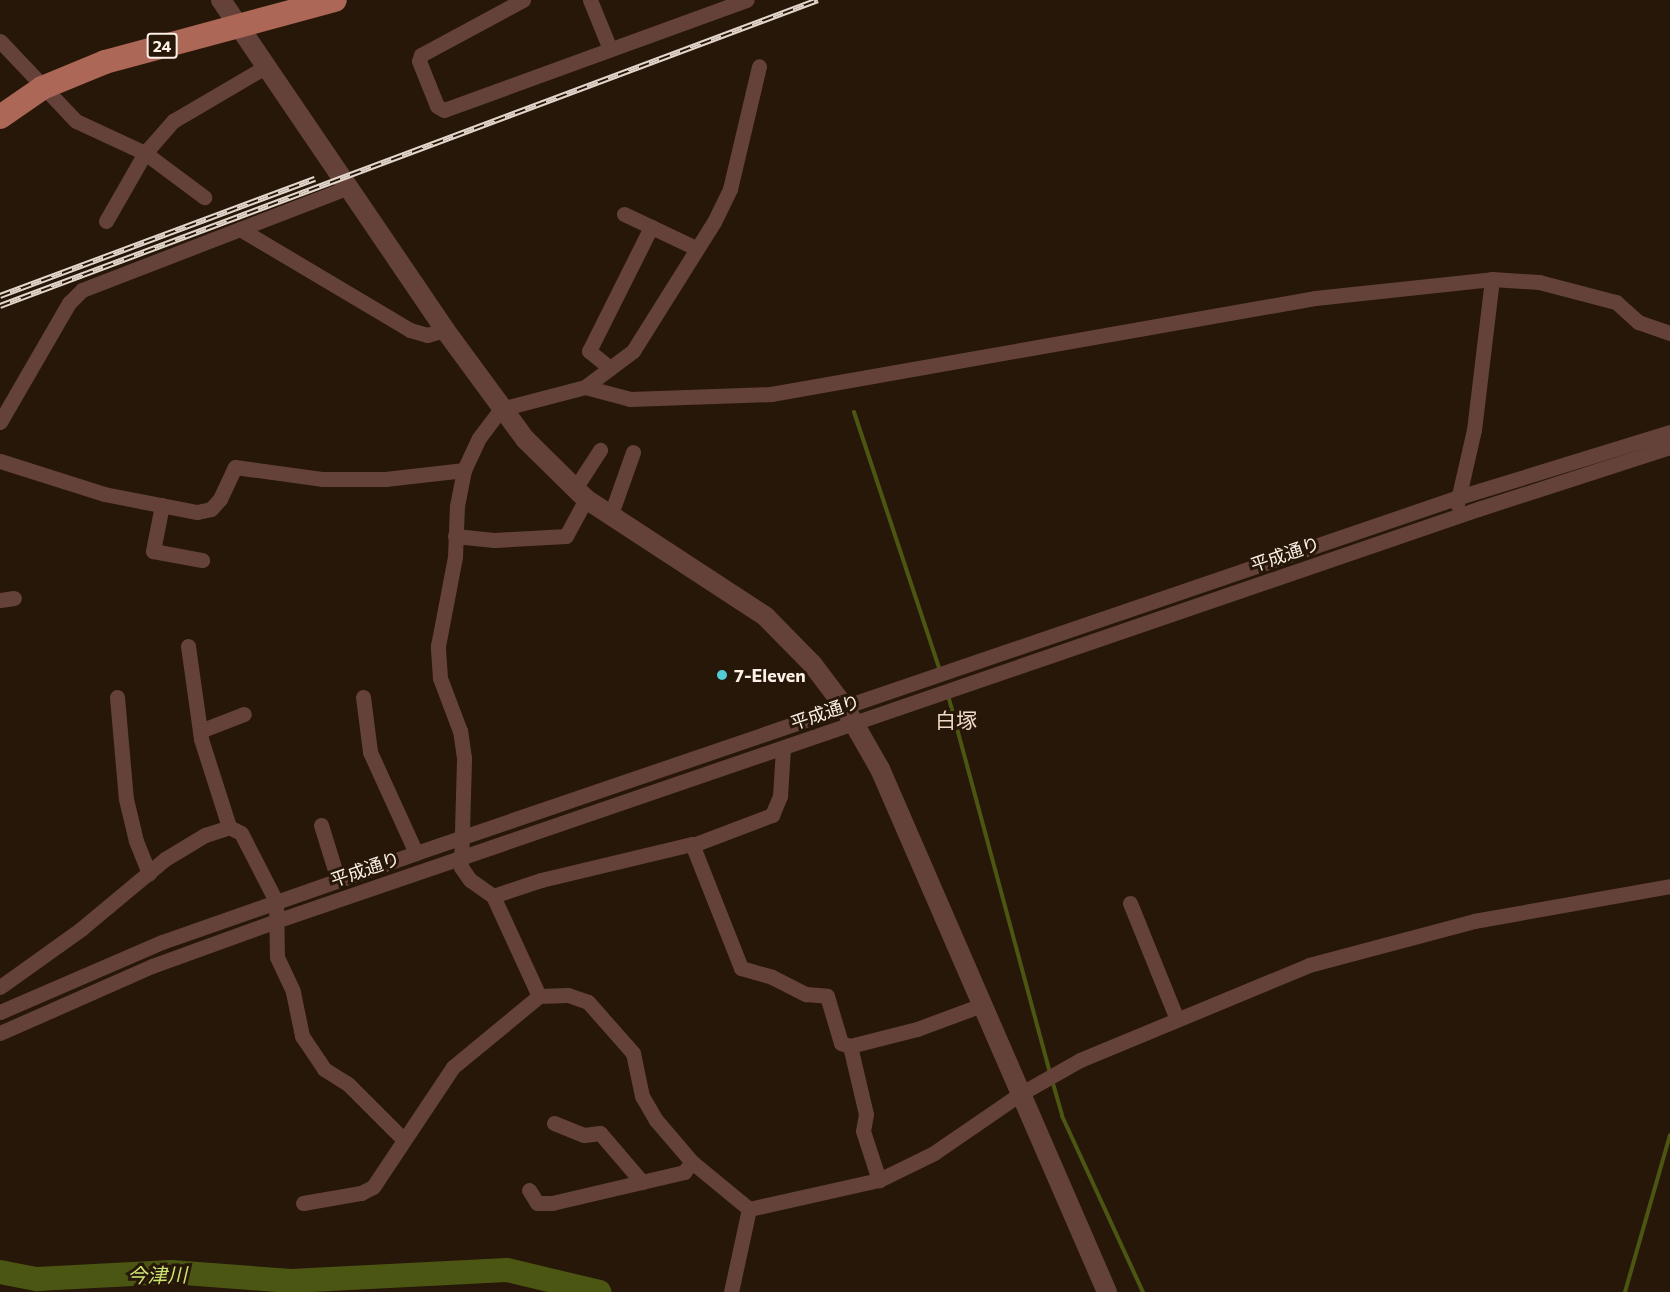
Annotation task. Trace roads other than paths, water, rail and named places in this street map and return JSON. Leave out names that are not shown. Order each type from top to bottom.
[{"type":"main road","name":"24","points":[[0,117],[42,88],[105,62],[239,28],[335,0]]},
{"type":"street","points":[[221,0],[445,330],[501,409],[549,466],[580,495],[610,517],[700,570],[766,617],[813,665],[850,714],[880,769],[1107,1292]]},
{"type":"street","points":[[523,0],[421,55],[419,61],[437,106],[444,110],[747,0]]},
{"type":"street","points":[[590,0],[610,49]]},
{"type":"street","points":[[0,41],[42,88],[76,121],[145,153],[204,197]]},
{"type":"street","points":[[540,996],[493,896],[471,880],[461,867],[464,758],[460,731],[440,678],[438,646],[464,470],[479,438],[501,409],[585,387],[633,351],[730,189],[759,66]]},
{"type":"street","points":[[106,221],[145,153],[173,121],[265,67]]},
{"type":"street","points":[[0,422],[69,303],[82,290],[347,188]]},
{"type":"street","points":[[624,214],[696,248]]},
{"type":"street","points":[[610,368],[589,351],[651,227]]},
{"type":"street","points":[[240,229],[410,330],[428,335],[445,330]]},
{"type":"street","points":[[585,387],[630,399],[771,394],[1315,298],[1492,279],[1539,282],[1616,302],[1638,322],[1670,333]]},
{"type":"street","points":[[1455,516],[1474,430],[1492,279]]},
{"type":"street","name":"平成通り","points":[[0,1032],[152,966],[461,856],[783,748],[850,714],[1459,497],[1670,432]]},
{"type":"street","name":"平成通り","points":[[0,1012],[162,942],[460,838],[850,714],[1670,447]]},
{"type":"street","points":[[455,536],[494,540],[566,536],[580,495],[600,450]]},
{"type":"street","points":[[610,517],[633,452]]},
{"type":"street","points":[[0,461],[104,494],[197,512],[211,509],[220,500],[235,467],[323,478],[385,478],[464,470]]},
{"type":"street","points":[[162,505],[153,551],[202,560]]},
{"type":"street","points":[[188,646],[200,731],[229,827]]},
{"type":"street","points":[[117,697],[126,799],[136,841],[149,873]]},
{"type":"street","points":[[363,697],[370,752],[416,853]]},
{"type":"street","points":[[200,731],[244,714]]},
{"type":"street","points":[[493,896],[541,880],[693,846],[772,815],[780,796],[783,748]]},
{"type":"street","points":[[321,825],[338,880]]},
{"type":"street","points":[[0,987],[81,929],[149,873],[206,835],[229,827],[241,833],[276,902],[277,957],[294,992],[302,1036],[324,1069],[348,1084],[402,1138]]},
{"type":"street","points":[[693,846],[741,968],[772,977],[806,994],[827,996],[841,1043],[850,1046],[917,1029],[982,1005]]},
{"type":"street","points":[[748,1209],[879,1180],[934,1152],[1020,1094],[1080,1060],[1176,1017],[1347,953],[1474,921],[1670,886]]},
{"type":"street","points":[[1130,903],[1176,1017]]},
{"type":"street","points":[[303,1203],[361,1193],[374,1187],[402,1138],[453,1067],[540,996],[568,995],[588,1002],[633,1053],[639,1067],[642,1096],[656,1120],[692,1162],[748,1209]]},
{"type":"street","points":[[850,1046],[866,1114],[863,1131],[879,1180]]},
{"type":"street","points":[[554,1123],[584,1135],[600,1133],[642,1182]]},
{"type":"street","points":[[529,1190],[537,1203],[552,1203],[684,1172],[692,1162]]},
{"type":"street","points":[[731,1292],[748,1209]]},
{"type":"waterway","points":[[854,412],[940,671]]},
{"type":"waterway","points":[[948,695],[1050,1073]]},
{"type":"waterway","points":[[1052,1080],[1062,1116],[1143,1292]]},
{"type":"waterway","points":[[1625,1292],[1670,1135]]},
{"type":"waterway","name":"今津川","points":[[0,1272],[37,1279],[171,1272],[291,1281],[507,1270],[599,1292]]},
{"type":"railway","points":[[0,306],[818,0]]},
{"type":"railway","points":[[0,296],[315,179]]},
{"type":"place","name":"7-Eleven","points":[[722,675]]},
{"type":"district","name":"白塚","points":[[956,720]]}]
